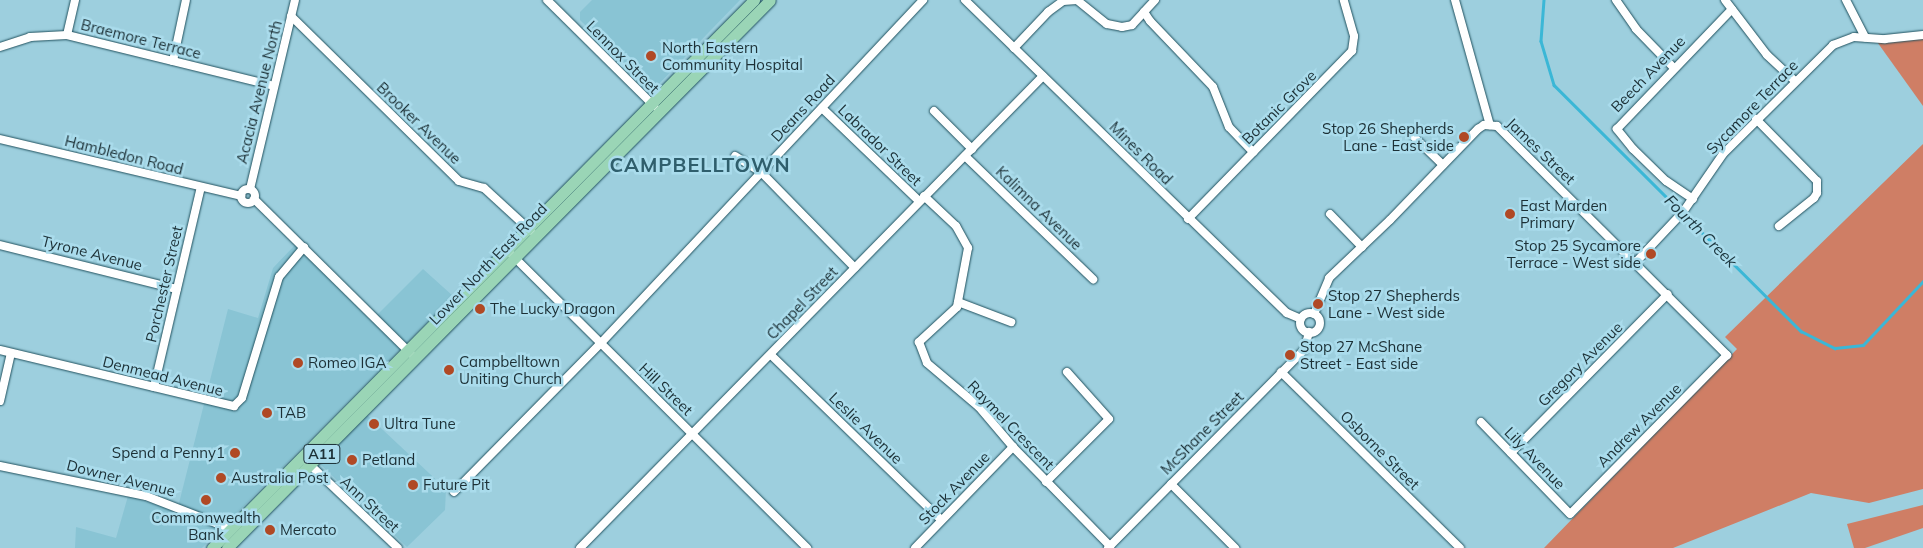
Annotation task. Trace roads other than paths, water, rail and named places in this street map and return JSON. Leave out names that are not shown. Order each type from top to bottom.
[{"type":"main road","name":"Lower North East Road","points":[[655,108],[754,0]]},
{"type":"main road","name":"Lower North East Road","points":[[227,548],[307,462],[532,232],[655,108],[770,0]]},
{"type":"main road","name":"Lower North East Road","points":[[212,548],[307,462]]},
{"type":"street","points":[[67,35],[75,0]]},
{"type":"street","points":[[173,61],[186,0]]},
{"type":"street","name":"Acacia Avenue North","points":[[250,189],[295,0]]},
{"type":"street","name":"Lennox Street","points":[[546,0],[655,108]]},
{"type":"street","name":"Deans Road","points":[[454,492],[600,344],[923,0]]},
{"type":"street","name":"Mines Road","points":[[966,0],[1188,219],[1287,313],[1301,319]]},
{"type":"street","points":[[1014,48],[1048,12],[1063,1],[1077,0],[1107,24],[1122,27],[1132,25],[1155,0]]},
{"type":"street","name":"Botanic Grove","points":[[1188,219],[1352,51],[1354,36],[1344,0]]},
{"type":"street","name":"James Street","points":[[1456,0],[1490,125],[1501,130],[1668,294],[1727,355]]},
{"type":"street","points":[[1616,0],[1636,29],[1673,67]]},
{"type":"street","points":[[1725,0],[1767,55],[1794,81]]},
{"type":"street","points":[[1846,0],[1865,37]]},
{"type":"street","name":"Beech Avenue","points":[[1693,199],[1666,181],[1632,149],[1617,129],[1673,67],[1732,9]]},
{"type":"street","points":[[1144,12],[1213,87],[1229,127],[1253,152]]},
{"type":"street","name":"Brooker Avenue","points":[[291,16],[459,181],[484,188],[532,232]]},
{"type":"street","name":"Braemore Terrace","points":[[0,47],[30,37],[67,35],[274,86]]},
{"type":"street","name":"Sycamore Terrace","points":[[1635,263],[1681,214],[1723,154],[1794,81],[1833,45],[1865,37],[1885,39],[1923,35]]},
{"type":"street","name":"Chapel Street","points":[[580,548],[1043,76]]},
{"type":"street","name":"Labrador Street","points":[[822,108],[921,199]]},
{"type":"street","points":[[934,111],[972,149]]},
{"type":"street","points":[[1756,119],[1817,181],[1818,193],[1814,198],[1779,226]]},
{"type":"street","points":[[1314,314],[1329,278],[1478,129],[1490,125]]},
{"type":"street","points":[[1412,136],[1443,165]]},
{"type":"street","name":"Hambledon Road","points":[[0,139],[242,196],[248,203],[254,199]]},
{"type":"street","points":[[736,156],[761,172],[855,268]]},
{"type":"street","name":"Kalimna Avenue","points":[[964,156],[1093,279]]},
{"type":"street","name":"Porchester Street","points":[[154,387],[200,187]]},
{"type":"street","points":[[242,196],[250,189],[254,199],[412,355]]},
{"type":"street","points":[[921,199],[956,226],[968,248],[958,302],[1011,322]]},
{"type":"street","points":[[1330,214],[1362,247]]},
{"type":"street","name":"Tyrone Avenue","points":[[0,245],[177,289]]},
{"type":"street","name":"Denmead Avenue","points":[[0,350],[228,407],[239,404],[279,277],[304,247]]},
{"type":"street","name":"Hill Street","points":[[511,254],[807,548]]},
{"type":"street","name":"Gregory Avenue","points":[[1511,453],[1668,294]]},
{"type":"street","name":"Raymel Crescent","points":[[958,302],[951,312],[919,342],[920,351],[927,363],[979,407],[1013,447],[1109,547]]},
{"type":"street","points":[[1305,314],[1314,314],[1320,324],[1315,331],[1308,332],[1302,327],[1301,319],[1305,314]]},
{"type":"street","name":"McShane Street","points":[[1109,547],[1304,350],[1308,332]]},
{"type":"street","points":[[0,401],[11,353]]},
{"type":"street","name":"Leslie Avenue","points":[[771,355],[941,520]]},
{"type":"street","name":"Andrew Avenue","points":[[1570,514],[1727,355]]},
{"type":"street","points":[[1046,482],[1110,419],[1067,372]]},
{"type":"street","name":"Osborne Street","points":[[1281,372],[1459,548]]},
{"type":"street","name":"Lily Avenue","points":[[1481,422],[1570,514]]},
{"type":"street","name":"Stock Avenue","points":[[915,548],[1013,447]]},
{"type":"street","name":"Ann Street","points":[[307,462],[395,547]]},
{"type":"street","name":"Downer Avenue","points":[[0,466],[146,496],[231,529]]},
{"type":"street","points":[[1171,484],[1235,548]]},
{"type":"waterway","name":"Fourth Creek","points":[[1544,0],[1541,41],[1554,85],[1801,331],[1835,348],[1863,345],[1923,281]]},
{"type":"place","name":"North Eastern Community Hospital","points":[[651,56]]},
{"type":"place","name":"Stop 26 Shepherds Lane - East side","points":[[1464,137]]},
{"type":"place","name":"East Marden Primary","points":[[1510,214]]},
{"type":"place","name":"Stop 25 Sycamore Terrace - West side","points":[[1651,254]]},
{"type":"place","name":"Stop 27 Shepherds Lane - West side","points":[[1318,304]]},
{"type":"place","name":"The Lucky Dragon","points":[[480,309]]},
{"type":"place","name":"Stop 27 McShane Street - East side","points":[[1290,355]]},
{"type":"place","name":"Romeo IGA","points":[[298,363]]},
{"type":"place","name":"Campbelltown Uniting Church","points":[[449,370]]},
{"type":"place","name":"TAB","points":[[267,413]]},
{"type":"place","name":"Ultra Tune","points":[[374,424]]},
{"type":"place","name":"Spend a Penny1","points":[[235,453]]},
{"type":"place","name":"Petland","points":[[352,460]]},
{"type":"place","name":"Australia Post","points":[[221,478]]},
{"type":"place","name":"Future Pit","points":[[413,485]]},
{"type":"place","name":"Commonwealth Bank","points":[[206,500]]},
{"type":"place","name":"Mercato","points":[[270,530]]},
{"type":"district","name":"CAMPBELLTOWN","points":[[700,164]]}]
